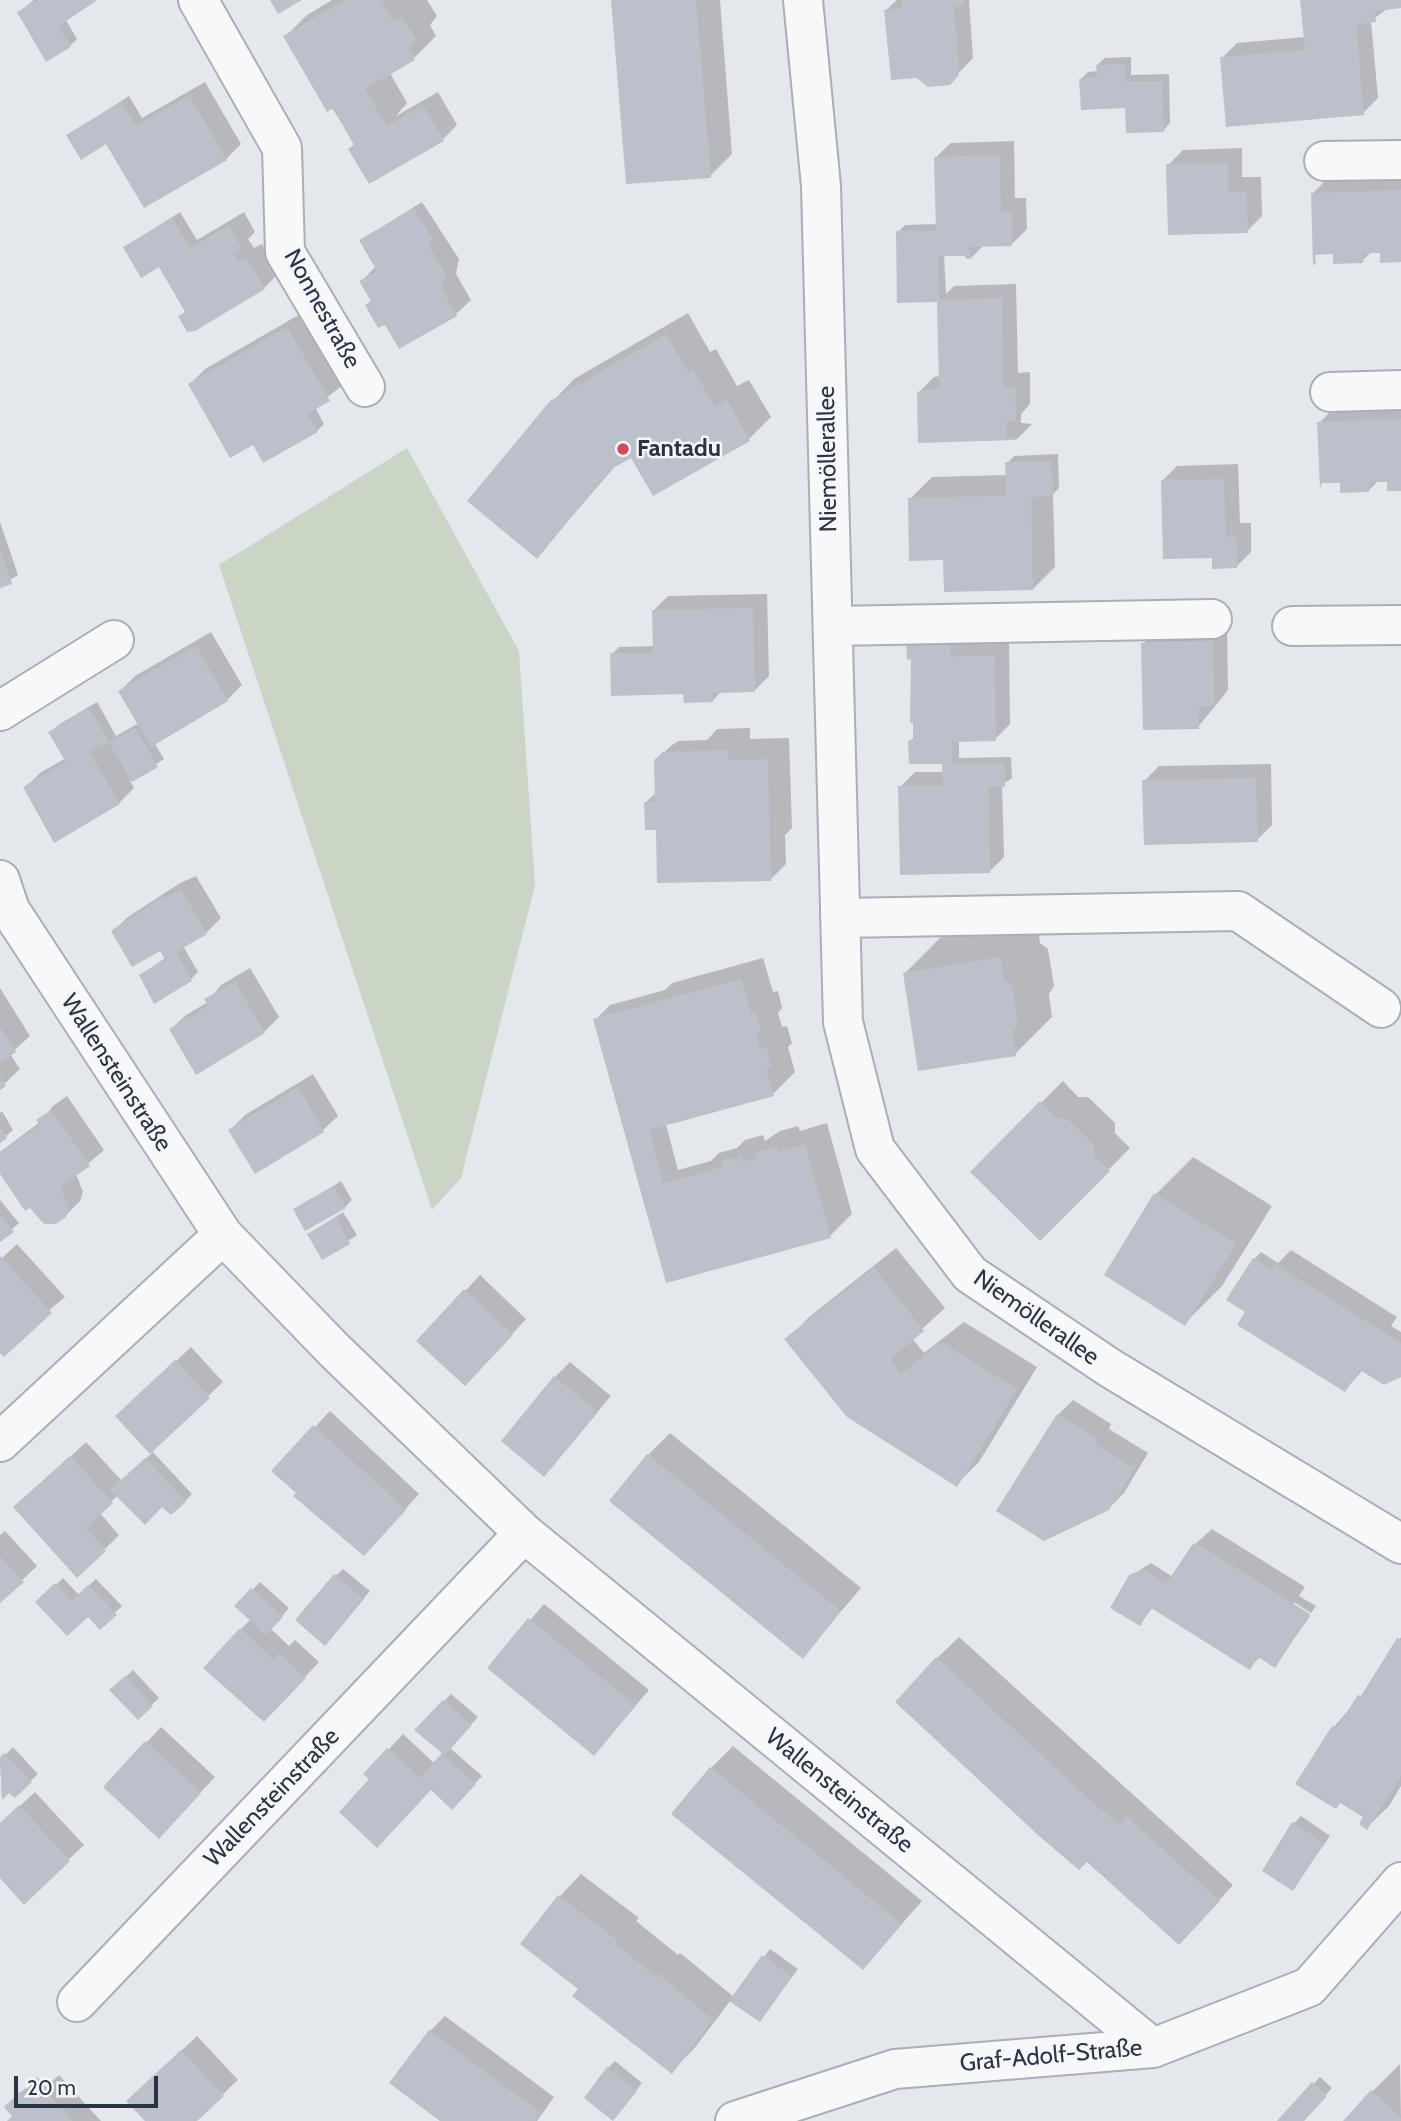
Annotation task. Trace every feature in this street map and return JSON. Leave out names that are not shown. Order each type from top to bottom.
[{"type":"street","name":"Nonnestraße","points":[[198,0],[282,148],[285,252],[365,387]]},
{"type":"street","name":"Niemöllerallee","points":[[803,0],[821,186],[843,1022],[875,1149],[970,1274],[1110,1368],[1401,1544]]},
{"type":"street","points":[[1324,161],[1401,160]]},
{"type":"street","points":[[1330,392],[1401,390]]},
{"type":"street","points":[[833,626],[1212,619]]},
{"type":"street","points":[[1292,626],[1401,625]]},
{"type":"street","points":[[0,710],[114,640]]},
{"type":"street","name":"Wallensteinstraße","points":[[3,902],[223,1235],[334,1350],[524,1533],[1153,2048]]},
{"type":"street","points":[[840,918],[1238,911],[1381,1008]]},
{"type":"street","points":[[0,1442],[223,1235]]},
{"type":"street","name":"Wallensteinstraße","points":[[77,2002],[524,1533]]},
{"type":"street","name":"Graf-Adolf-Straße","points":[[735,2121],[895,2069],[1153,2048],[1309,1987],[1396,1899]]},
{"type":"green space","points":[[407,448],[519,651],[535,885],[461,1178],[432,1210],[219,565]]},
{"type":"building","points":[[37,0],[97,0],[59,26],[71,47],[46,62],[17,12]]},
{"type":"building","points":[[270,0],[302,0],[278,14]]},
{"type":"building","points":[[345,0],[381,0],[394,22],[399,18],[404,20],[416,39],[409,48],[415,60],[365,89],[387,126],[423,105],[444,141],[369,184],[348,149],[354,145],[333,108],[327,112],[283,36]]},
{"type":"building","points":[[611,0],[696,0],[711,178],[626,184]]},
{"type":"building","points":[[902,0],[963,0],[963,5],[954,6],[959,75],[950,85],[928,87],[917,78],[891,80],[884,10],[902,8]]},
{"type":"building","points":[[1300,0],[1401,0],[1401,8],[1375,11],[1376,22],[1356,24],[1364,115],[1226,127],[1220,57],[1305,50]]},
{"type":"building","points":[[1124,64],[1125,81],[1162,81],[1164,132],[1126,133],[1125,108],[1081,110],[1079,79],[1097,77],[1096,65]]},
{"type":"building","points":[[189,95],[227,160],[144,208],[106,144],[81,160],[66,135],[121,102],[136,126]]},
{"type":"building","points":[[1000,155],[1001,213],[1012,212],[1012,246],[969,247],[971,259],[966,259],[965,256],[938,256],[939,300],[1002,298],[1003,387],[1015,387],[1016,421],[1006,421],[1006,437],[1016,437],[1016,440],[918,443],[917,392],[939,388],[937,302],[897,303],[896,231],[936,231],[934,157]]},
{"type":"building","points":[[1228,163],[1228,192],[1246,191],[1248,233],[1168,235],[1166,164]]},
{"type":"building","points":[[1401,190],[1401,262],[1380,263],[1380,253],[1363,253],[1363,263],[1333,264],[1333,254],[1315,255],[1316,264],[1313,265],[1311,193]]},
{"type":"building","points":[[414,208],[433,240],[428,244],[445,274],[442,289],[457,316],[399,349],[385,325],[378,328],[365,305],[371,301],[359,281],[377,271],[359,240]]},
{"type":"building","points":[[172,218],[190,248],[229,226],[242,249],[233,254],[239,262],[247,258],[265,289],[195,331],[187,332],[178,316],[185,312],[159,267],[141,278],[123,247]]},
{"type":"building","points":[[287,327],[330,401],[307,414],[318,432],[263,463],[253,445],[230,458],[188,384]]},
{"type":"building","name":"Fantadu","points":[[666,334],[688,372],[693,369],[715,407],[727,400],[750,441],[653,496],[631,458],[610,470],[537,559],[467,501],[550,401]]},
{"type":"building","points":[[1401,419],[1401,491],[1387,491],[1387,482],[1369,482],[1369,492],[1340,493],[1340,483],[1322,483],[1320,489],[1317,422]]},
{"type":"building","points":[[1051,461],[1053,496],[1031,497],[1033,590],[944,592],[943,560],[909,561],[908,498],[1006,496],[1005,462]]},
{"type":"building","points":[[1224,479],[1226,537],[1236,537],[1237,568],[1212,569],[1212,558],[1163,559],[1161,480]]},
{"type":"building","points":[[0,550],[12,584],[0,588]]},
{"type":"building","points":[[753,608],[755,692],[713,693],[713,702],[684,703],[683,694],[611,696],[610,653],[653,653],[652,610]]},
{"type":"building","points":[[950,635],[950,657],[995,655],[996,741],[952,742],[952,764],[1005,763],[1005,787],[988,787],[990,873],[900,875],[898,786],[943,786],[942,764],[909,764],[908,741],[913,740],[913,723],[910,723],[911,659],[907,660],[906,636]]},
{"type":"building","points":[[1213,641],[1214,706],[1199,707],[1199,729],[1143,730],[1141,643]]},
{"type":"building","points":[[196,646],[228,701],[151,747],[118,691]]},
{"type":"building","points":[[89,708],[109,742],[89,751],[120,804],[54,843],[23,787],[66,762],[48,732]]},
{"type":"building","points":[[135,728],[158,767],[132,782],[109,742]]},
{"type":"building","points":[[729,750],[728,760],[768,759],[771,881],[657,883],[656,830],[645,830],[644,802],[655,802],[654,760],[663,752]]},
{"type":"building","points":[[1256,778],[1258,842],[1144,845],[1142,780]]},
{"type":"building","points":[[181,889],[207,934],[176,952],[192,981],[154,1004],[139,975],[165,959],[160,951],[132,967],[111,931],[164,896],[166,898]]},
{"type":"building","points":[[1001,957],[1004,980],[1012,986],[1018,1024],[1012,1033],[1016,1056],[918,1071],[903,973]]},
{"type":"building","points":[[741,979],[751,1013],[756,1012],[761,1032],[756,1033],[760,1048],[766,1047],[771,1067],[766,1069],[774,1096],[649,1130],[663,1184],[722,1167],[721,1162],[741,1156],[743,1162],[758,1158],[756,1152],[777,1147],[778,1152],[805,1144],[831,1238],[666,1283],[593,1019]]},
{"type":"building","points":[[235,982],[265,1033],[196,1075],[169,1029],[208,1006],[204,999]]},
{"type":"building","points":[[0,1027],[16,1052],[0,1063]]},
{"type":"building","points":[[0,1075],[6,1086],[0,1090]]},
{"type":"building","points":[[298,1087],[324,1132],[255,1174],[228,1130]]},
{"type":"building","points":[[1040,1101],[1056,1118],[1066,1118],[1094,1145],[1094,1155],[1110,1171],[1040,1241],[970,1172]]},
{"type":"building","points":[[51,1110],[90,1166],[60,1187],[69,1208],[66,1217],[56,1224],[44,1224],[30,1208],[25,1211],[0,1174],[0,1153],[40,1125],[36,1120]]},
{"type":"building","points":[[0,1126],[7,1138],[0,1143]]},
{"type":"building","points":[[333,1186],[346,1208],[305,1231],[293,1209]]},
{"type":"building","points":[[1154,1193],[1236,1244],[1185,1326],[1104,1275]]},
{"type":"building","points":[[0,1215],[14,1232],[0,1242]]},
{"type":"building","points":[[336,1217],[350,1244],[322,1260],[307,1234]]},
{"type":"building","points":[[0,1256],[52,1313],[4,1357],[0,1353]]},
{"type":"building","points":[[1253,1258],[1271,1270],[1275,1264],[1401,1343],[1401,1377],[1384,1385],[1360,1370],[1345,1392],[1237,1325],[1245,1312],[1226,1300]]},
{"type":"building","points":[[874,1268],[924,1331],[890,1359],[901,1374],[941,1342],[1017,1389],[957,1487],[847,1417],[784,1339]]},
{"type":"building","points":[[464,1289],[513,1335],[465,1386],[416,1341]]},
{"type":"building","points":[[175,1360],[210,1398],[150,1454],[115,1416]]},
{"type":"building","points":[[554,1376],[598,1412],[544,1477],[501,1441]]},
{"type":"building","points":[[1057,1414],[1098,1439],[1095,1444],[1132,1467],[1137,1464],[1109,1510],[1044,1541],[996,1511]]},
{"type":"building","points":[[313,1425],[406,1510],[364,1556],[293,1496],[296,1493],[271,1471]]},
{"type":"building","points":[[647,1454],[841,1611],[803,1659],[609,1501]]},
{"type":"building","points":[[70,1456],[113,1503],[86,1528],[106,1551],[77,1578],[13,1507]]},
{"type":"building","points":[[145,1458],[186,1502],[171,1515],[162,1507],[145,1525],[110,1490]]},
{"type":"building","points":[[1196,1543],[1310,1614],[1275,1668],[1258,1657],[1250,1670],[1151,1608],[1140,1626],[1110,1608],[1129,1575],[1143,1569],[1166,1584]]},
{"type":"building","points":[[0,1556],[24,1582],[0,1603]]},
{"type":"building","points":[[334,1574],[364,1599],[325,1646],[295,1620]]},
{"type":"building","points":[[55,1583],[71,1601],[88,1585],[117,1615],[100,1630],[88,1617],[67,1636],[35,1602]]},
{"type":"building","points":[[251,1588],[283,1617],[266,1635],[234,1606]]},
{"type":"building","points":[[528,1618],[634,1704],[638,1703],[594,1756],[487,1668]]},
{"type":"building","points":[[240,1628],[273,1660],[279,1653],[306,1678],[264,1722],[203,1668]]},
{"type":"building","points":[[1397,1638],[1401,1640],[1401,1776],[1367,1830],[1359,1824],[1363,1817],[1340,1803],[1336,1809],[1295,1784],[1332,1726],[1336,1729],[1358,1695],[1361,1696]]},
{"type":"building","points":[[936,1657],[1093,1803],[1120,1824],[1127,1817],[1220,1901],[1179,1945],[1087,1862],[1079,1870],[1038,1835],[895,1702]]},
{"type":"building","points":[[125,1676],[153,1706],[138,1720],[109,1690]]},
{"type":"building","points":[[443,1700],[472,1725],[444,1756],[476,1784],[452,1810],[431,1790],[377,1848],[339,1812],[369,1779],[363,1774],[387,1748],[420,1778],[442,1753],[414,1730]]},
{"type":"building","points":[[145,1741],[201,1793],[159,1839],[103,1787]]},
{"type":"building","points":[[4,1753],[32,1782],[15,1798],[9,1793],[2,1800],[0,1757]]},
{"type":"building","points":[[710,1767],[902,1924],[863,1970],[671,1814]]},
{"type":"building","points":[[19,1805],[70,1861],[24,1905],[0,1878],[0,1823]]},
{"type":"building","points":[[1292,1822],[1324,1843],[1293,1891],[1262,1871]]},
{"type":"building","points":[[558,1895],[618,1941],[615,1944],[656,1976],[657,1973],[713,2020],[672,2074],[572,1996],[578,1989],[520,1944]]},
{"type":"building","points":[[762,1955],[792,1977],[760,2022],[729,2001]]},
{"type":"building","points":[[429,2030],[541,2113],[535,2121],[440,2121],[389,2083]]},
{"type":"building","points":[[181,2050],[224,2096],[197,2121],[145,2121],[126,2101]]},
{"type":"building","points":[[607,2067],[637,2091],[613,2121],[584,2098]]},
{"type":"building","points":[[1312,2082],[1327,2096],[1304,2121],[1277,2121]]},
{"type":"building","points":[[43,2088],[73,2121],[7,2121],[12,2116],[4,2107],[21,2091],[30,2100]]},
{"type":"building","points":[[1371,2090],[1401,2118],[1401,2121],[1343,2121]]},
{"type":"place","name":"Fantadu","points":[[623,449]]}]
